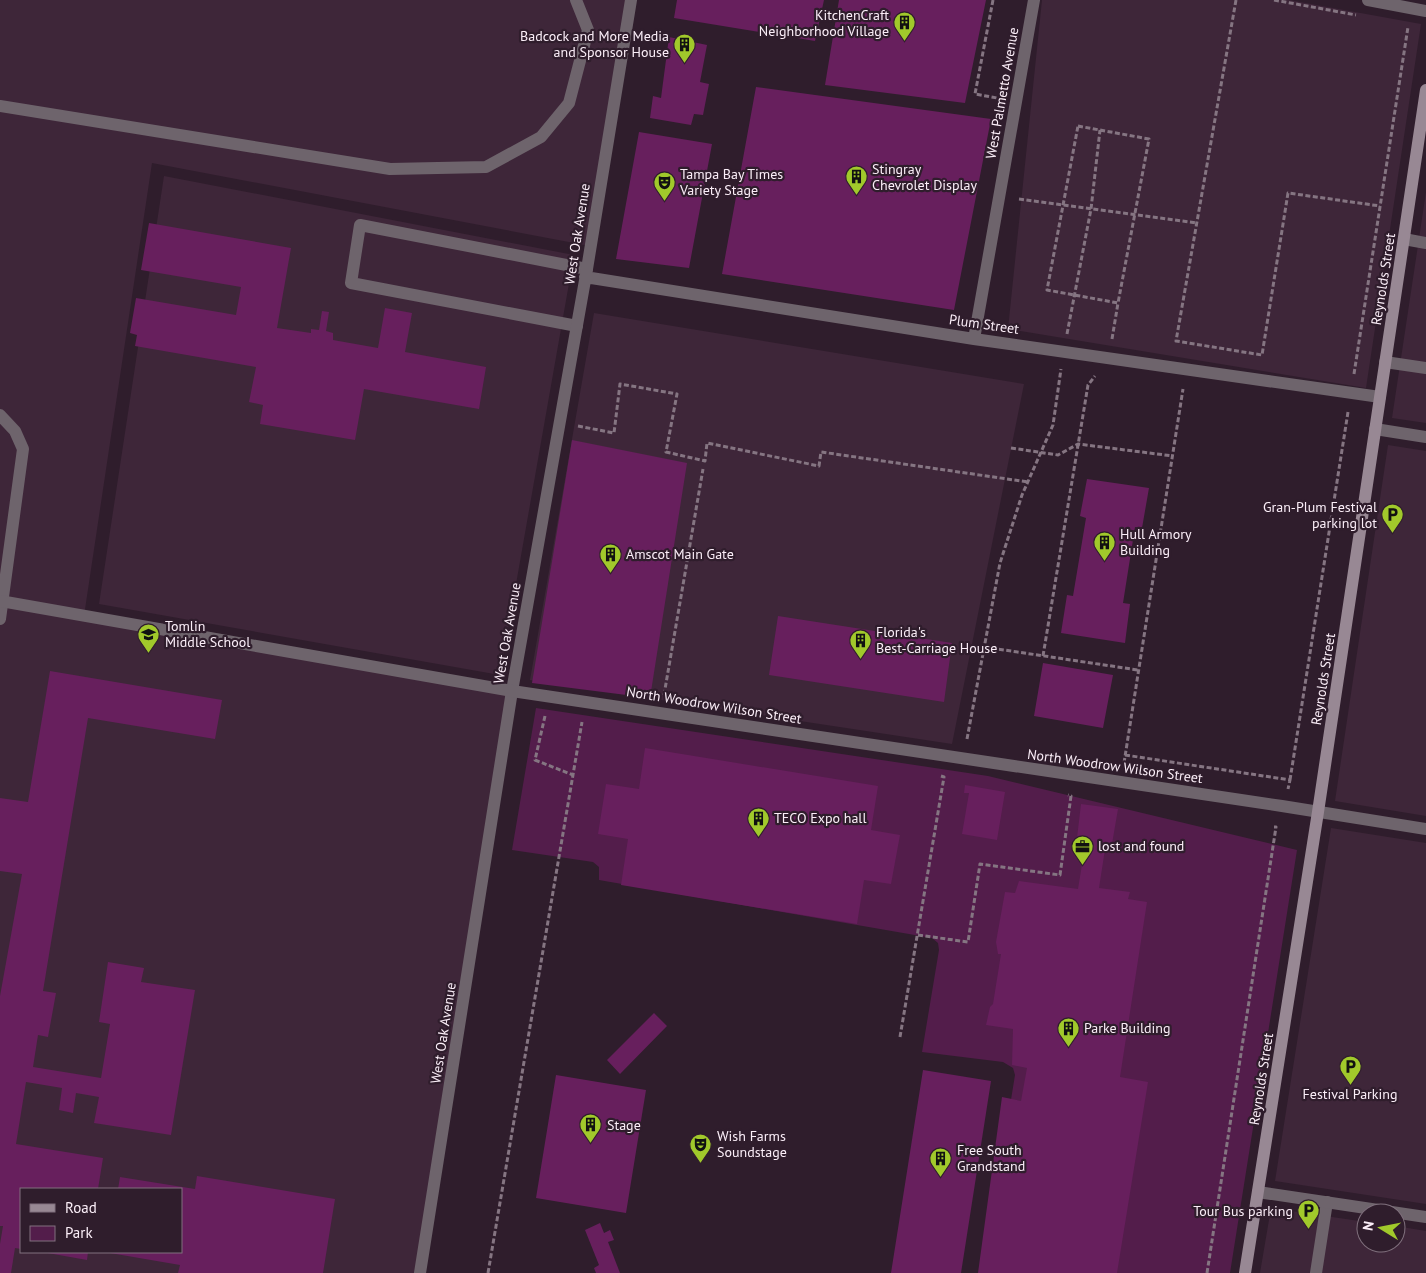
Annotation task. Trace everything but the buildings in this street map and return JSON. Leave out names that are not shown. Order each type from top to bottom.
[{"type":"main road","name":"Reynolds Street","points":[[1245,1273],[1318,812],[1426,90]]},
{"type":"street","points":[[0,106],[390,169],[486,167],[541,137],[570,103],[588,30],[576,0]]},
{"type":"street","name":"West Oak Avenue","points":[[420,1273],[512,691],[577,326],[631,0]]},
{"type":"street","name":"West Palmetto Avenue","points":[[974,338],[1034,0]]},
{"type":"street","points":[[1368,0],[1426,11]]},
{"type":"street","name":"Plum Street","points":[[577,326],[351,283],[360,225],[586,273],[974,338],[1380,397]]},
{"type":"street","points":[[1404,239],[1426,243]]},
{"type":"street","points":[[1385,362],[1426,368]]},
{"type":"street","points":[[0,415],[15,431],[23,449],[0,619]]},
{"type":"street","points":[[1375,430],[1426,437]]},
{"type":"street","name":"North Woodrow Wilson Street","points":[[1,601],[512,691],[1426,829]]},
{"type":"street","points":[[1258,1192],[1426,1217]]},
{"type":"street","points":[[1316,1273],[1327,1202]]},
{"type":"path","points":[[993,0],[975,94],[1006,100]]},
{"type":"path","points":[[1236,0],[1176,341],[1262,355],[1288,193],[1380,206]]},
{"type":"path","points":[[1274,0],[1361,16]]},
{"type":"path","points":[[1207,1273],[1276,827],[1290,780],[1409,24]]},
{"type":"path","points":[[1043,656],[1088,385],[1108,358],[1149,139],[1078,126],[1048,290],[1118,303]]},
{"type":"path","points":[[935,775],[960,779],[1000,563],[1028,482],[1054,425],[1073,295],[1091,209],[1100,130]]},
{"type":"path","points":[[1000,196],[1197,223]]},
{"type":"path","points":[[1121,783],[1190,343]]},
{"type":"path","points":[[574,425],[614,433],[620,384],[677,394],[666,452],[705,461],[708,443],[819,466],[821,452],[1028,482]]},
{"type":"path","points":[[1011,448],[1058,455],[1078,444],[1173,456]]},
{"type":"path","points":[[660,712],[703,469]]},
{"type":"path","points":[[984,647],[1138,670]]},
{"type":"path","points":[[554,717],[545,716],[535,760],[573,775]]},
{"type":"path","points":[[488,1273],[582,720]]},
{"type":"path","points":[[1125,755],[1290,780]]},
{"type":"path","points":[[900,1037],[944,776]]},
{"type":"path","points":[[1062,794],[1081,797]]},
{"type":"path","points":[[918,935],[968,942],[980,864],[1060,875],[1071,796]]},
{"type":"path","points":[[1266,825],[1276,827]]},
{"type":"shaded area","name":"Tomlin Middle School","points":[[0,0],[631,0],[590,246],[152,163],[84,616],[512,691],[422,1273],[0,1273]]},
{"type":"shaded area","points":[[1042,0],[1289,0],[1421,24],[1366,388],[1008,329]]},
{"type":"shaded area","points":[[164,176],[574,255],[500,675],[99,604]]},
{"type":"shaded area","points":[[1426,192],[1426,423],[1392,418]]},
{"type":"shaded area","points":[[594,313],[1024,384],[952,744],[530,680]]},
{"type":"shaded area","points":[[1388,445],[1426,451],[1426,816],[1335,801]]},
{"type":"shaded area","name":"Festival Parking","points":[[1331,828],[1426,843],[1426,1204],[1275,1181]]},
{"type":"shaded area","name":"Tour Bus parking","points":[[1271,1208],[1356,1221],[1356,1253],[1406,1253],[1406,1228],[1426,1231],[1426,1273],[1260,1273]]},
{"type":"green space","points":[[536,708],[988,776],[1297,850],[1230,1273],[983,1273],[1015,1075],[1013,1068],[1003,1062],[922,1052],[939,950],[938,943],[932,938],[599,880],[599,867],[593,862],[512,850]]},
{"type":"place","name":"KitchenCraft Neighborhood Village","points":[[905,42]]},
{"type":"place","name":"Badcock and More Media and Sponsor House","points":[[685,63]]},
{"type":"place","name":"Stingray Chevrolet Display","points":[[856,196]]},
{"type":"place","name":"Tampa Bay Times Variety Stage","points":[[664,201]]},
{"type":"place","name":"Gran-Plum Festival parking lot","points":[[1393,534]]},
{"type":"place","name":"Hull Armory Building","points":[[1104,561]]},
{"type":"place","name":"Amscot Main Gate","points":[[610,573]]},
{"type":"place","name":"Tomlin Middle School","points":[[149,653]]},
{"type":"place","name":"Florida's Best-Carriage House","points":[[860,659]]},
{"type":"place","name":"TECO Expo hall","points":[[758,837]]},
{"type":"place","name":"lost and found","points":[[1082,865]]},
{"type":"place","name":"Parke Building","points":[[1068,1047]]},
{"type":"place","name":"Festival Parking","points":[[1350,1085]]},
{"type":"place","name":"Stage","points":[[591,1144]]},
{"type":"place","name":"Wish Farms Soundstage","points":[[701,1163]]},
{"type":"place","name":"Free South Grandstand","points":[[941,1177]]},
{"type":"place","name":"Tour Bus parking","points":[[1309,1230]]}]
